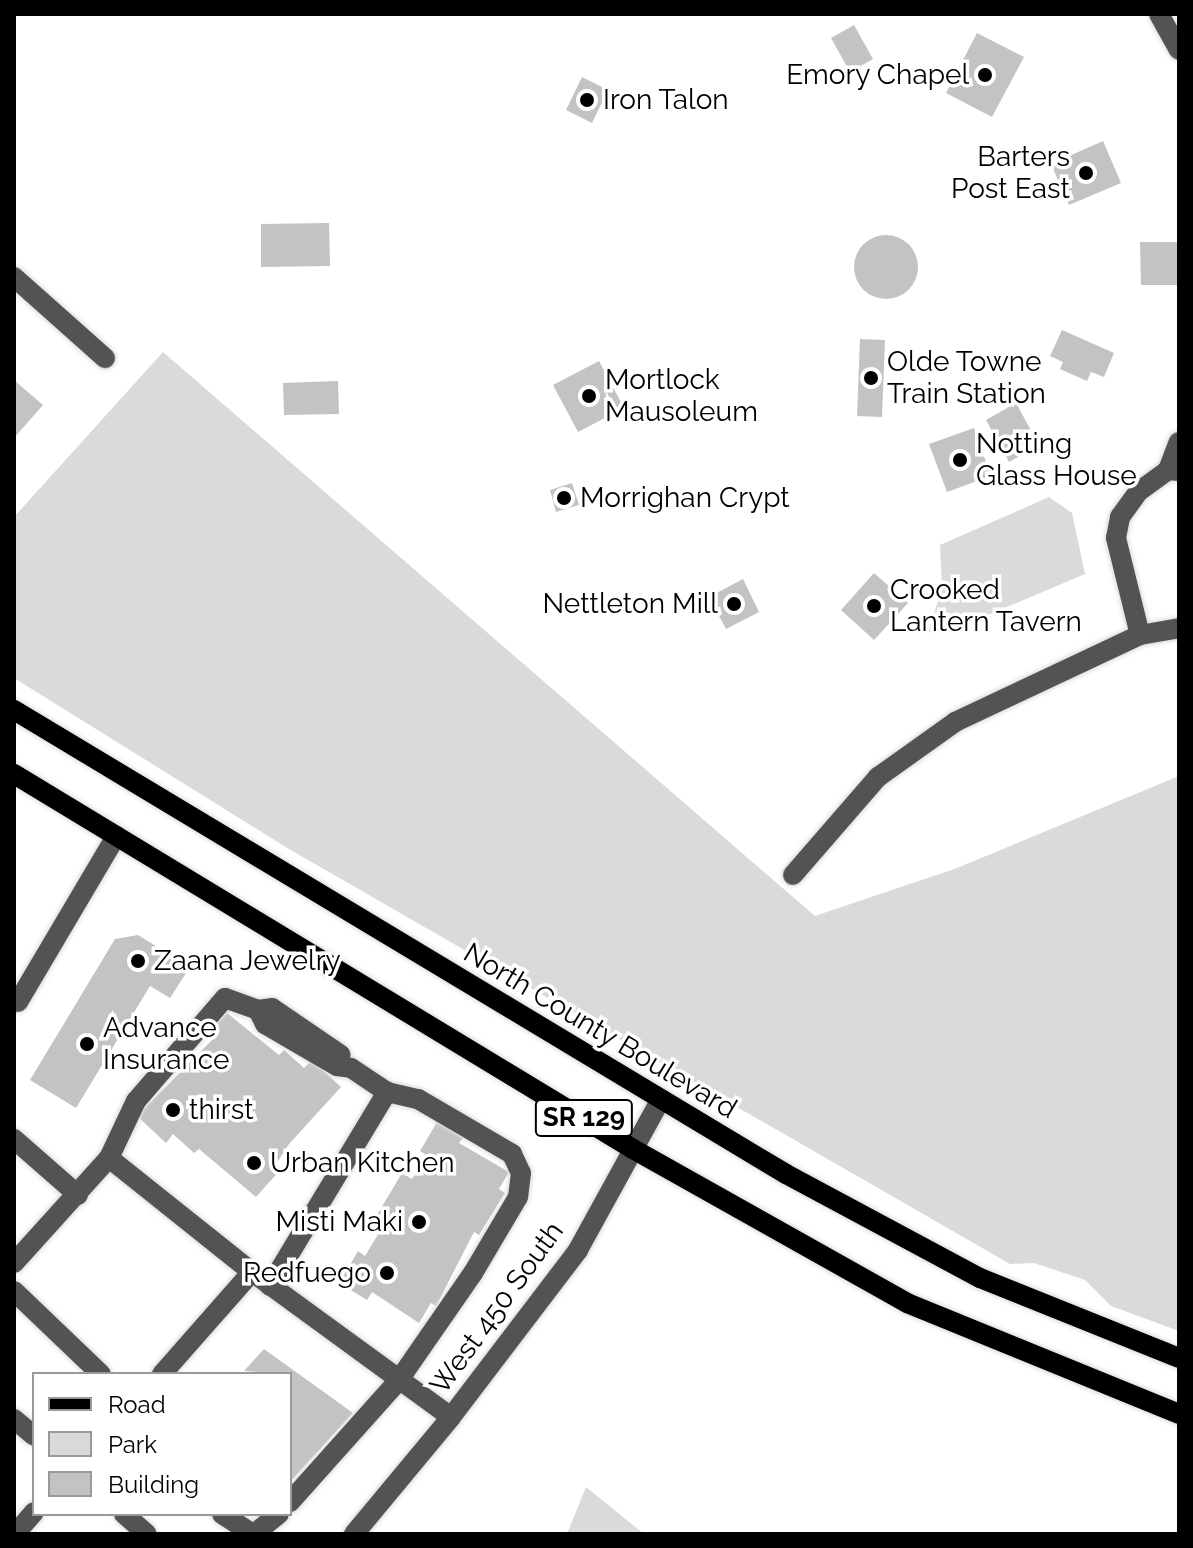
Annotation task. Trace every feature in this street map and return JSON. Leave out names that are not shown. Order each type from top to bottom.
[{"type":"main road","name":"North County Boulevard","points":[[14,710],[786,1174],[980,1278],[1179,1358]]},
{"type":"main road","name":"SR 129","points":[[14,774],[633,1149],[907,1303],[1179,1414]]},
{"type":"street","points":[[1159,14],[1179,50]]},
{"type":"street","points":[[14,277],[105,358]]},
{"type":"street","points":[[1140,635],[1116,538],[1120,517],[1138,492],[1174,470],[1179,442]]},
{"type":"street","points":[[793,875],[878,777],[955,722],[1140,635],[1179,628]]},
{"type":"street","points":[[15,1004],[116,836]]},
{"type":"street","points":[[14,1263],[109,1158],[136,1101],[225,998],[258,1010],[265,1024],[337,1066],[351,1068],[387,1092],[418,1099],[512,1154],[521,1173],[518,1197],[399,1380],[292,1500]]},
{"type":"street","points":[[270,1286],[387,1092]]},
{"type":"street","name":"West 450 South","points":[[354,1534],[451,1417],[578,1250],[661,1099]]},
{"type":"street","points":[[14,1139],[78,1195]]},
{"type":"street","points":[[109,1158],[270,1286],[451,1417]]},
{"type":"street","points":[[164,1372],[252,1272]]},
{"type":"street","points":[[14,1291],[99,1372]]},
{"type":"street","points":[[14,1419],[32,1434]]},
{"type":"street","points":[[15,1534],[32,1514]]},
{"type":"street","points":[[126,1516],[147,1534]]},
{"type":"street","points":[[225,1516],[254,1534],[276,1516]]},
{"type":"green space","points":[[163,352],[815,916],[957,868],[1179,776],[1179,1331],[1111,1306],[1085,1280],[1034,1263],[1010,1264],[289,849],[14,678],[14,517]]},
{"type":"green space","points":[[1049,497],[1072,513],[1085,574],[962,626],[928,633],[942,588],[940,545]]},
{"type":"green space","points":[[586,1487],[644,1534],[567,1534]]},
{"type":"building","points":[[854,25],[873,59],[850,72],[831,38]]},
{"type":"building","name":"Emory Chapel","points":[[977,33],[1024,57],[992,117],[946,93]]},
{"type":"building","name":"Iron Talon","points":[[582,77],[608,90],[592,123],[566,110]]},
{"type":"building","name":"Barters Post East","points":[[1103,141],[1121,183],[1069,205],[1051,164]]},
{"type":"building","points":[[329,223],[330,266],[261,267],[261,224]]},
{"type":"building","points":[[886,235],[898,237],[909,244],[916,255],[916,279],[909,290],[898,297],[886,299],[874,297],[863,290],[856,279],[854,267],[856,255],[863,244],[874,237]]},
{"type":"building","points":[[1140,242],[1179,242],[1179,285],[1141,285]]},
{"type":"building","points":[[1062,330],[1114,353],[1104,377],[1091,372],[1087,381],[1060,369],[1063,362],[1050,356]]},
{"type":"building","name":"Olde Towne Train Station","points":[[860,339],[885,340],[882,417],[857,416]]},
{"type":"building","name":"Mortlock Mausoleum","points":[[599,361],[624,408],[578,432],[553,385]]},
{"type":"building","points":[[14,380],[43,405],[14,438]]},
{"type":"building","points":[[338,381],[339,414],[284,415],[283,383]]},
{"type":"building","points":[[1016,403],[1039,445],[1009,462],[986,420]]},
{"type":"building","name":"Notting Glass House","points":[[974,428],[991,476],[947,492],[929,444]]},
{"type":"building","name":"Morrighan Crypt","points":[[572,483],[579,505],[556,512],[550,490]]},
{"type":"building","name":"Crooked Lantern Tavern","points":[[874,573],[908,603],[874,640],[841,610]]},
{"type":"building","name":"Nettleton Mill","points":[[743,579],[759,612],[726,629],[709,597]]},
{"type":"building","points":[[138,935],[190,967],[170,998],[150,986],[76,1108],[30,1080],[115,939]]},
{"type":"building","points":[[227,1013],[279,1055],[284,1050],[304,1068],[312,1060],[341,1087],[289,1144],[276,1164],[281,1169],[256,1197],[199,1149],[194,1153],[173,1134],[166,1143],[137,1116],[214,1038],[208,1033]]},
{"type":"building","points":[[437,1122],[463,1138],[459,1143],[509,1172],[499,1189],[505,1193],[479,1235],[474,1232],[436,1306],[431,1303],[419,1323],[372,1292],[367,1300],[339,1283],[358,1251],[365,1256],[380,1231],[371,1225],[402,1173],[412,1179],[426,1155],[420,1151]]},
{"type":"building","points":[[264,1349],[353,1413],[292,1480],[292,1372],[244,1371]]},
{"type":"place","name":"Emory Chapel","points":[[985,75]]},
{"type":"place","name":"Iron Talon","points":[[587,100]]},
{"type":"place","name":"Barters Post East","points":[[1086,173]]},
{"type":"place","name":"Olde Towne Train Station","points":[[871,378]]},
{"type":"place","name":"Mortlock Mausoleum","points":[[589,396]]},
{"type":"place","name":"Notting Glass House","points":[[960,460]]},
{"type":"place","name":"Morrighan Crypt","points":[[564,498]]},
{"type":"place","name":"Nettleton Mill","points":[[734,604]]},
{"type":"place","name":"Crooked Lantern Tavern","points":[[874,606]]},
{"type":"place","name":"Zaana Jewelry","points":[[138,961]]},
{"type":"place","name":"Advance Insurance","points":[[87,1044]]},
{"type":"place","name":"thirst","points":[[173,1110]]},
{"type":"place","name":"Urban Kitchen","points":[[254,1163]]},
{"type":"place","name":"Misti Maki","points":[[419,1222]]},
{"type":"place","name":"Redfuego","points":[[387,1273]]}]
